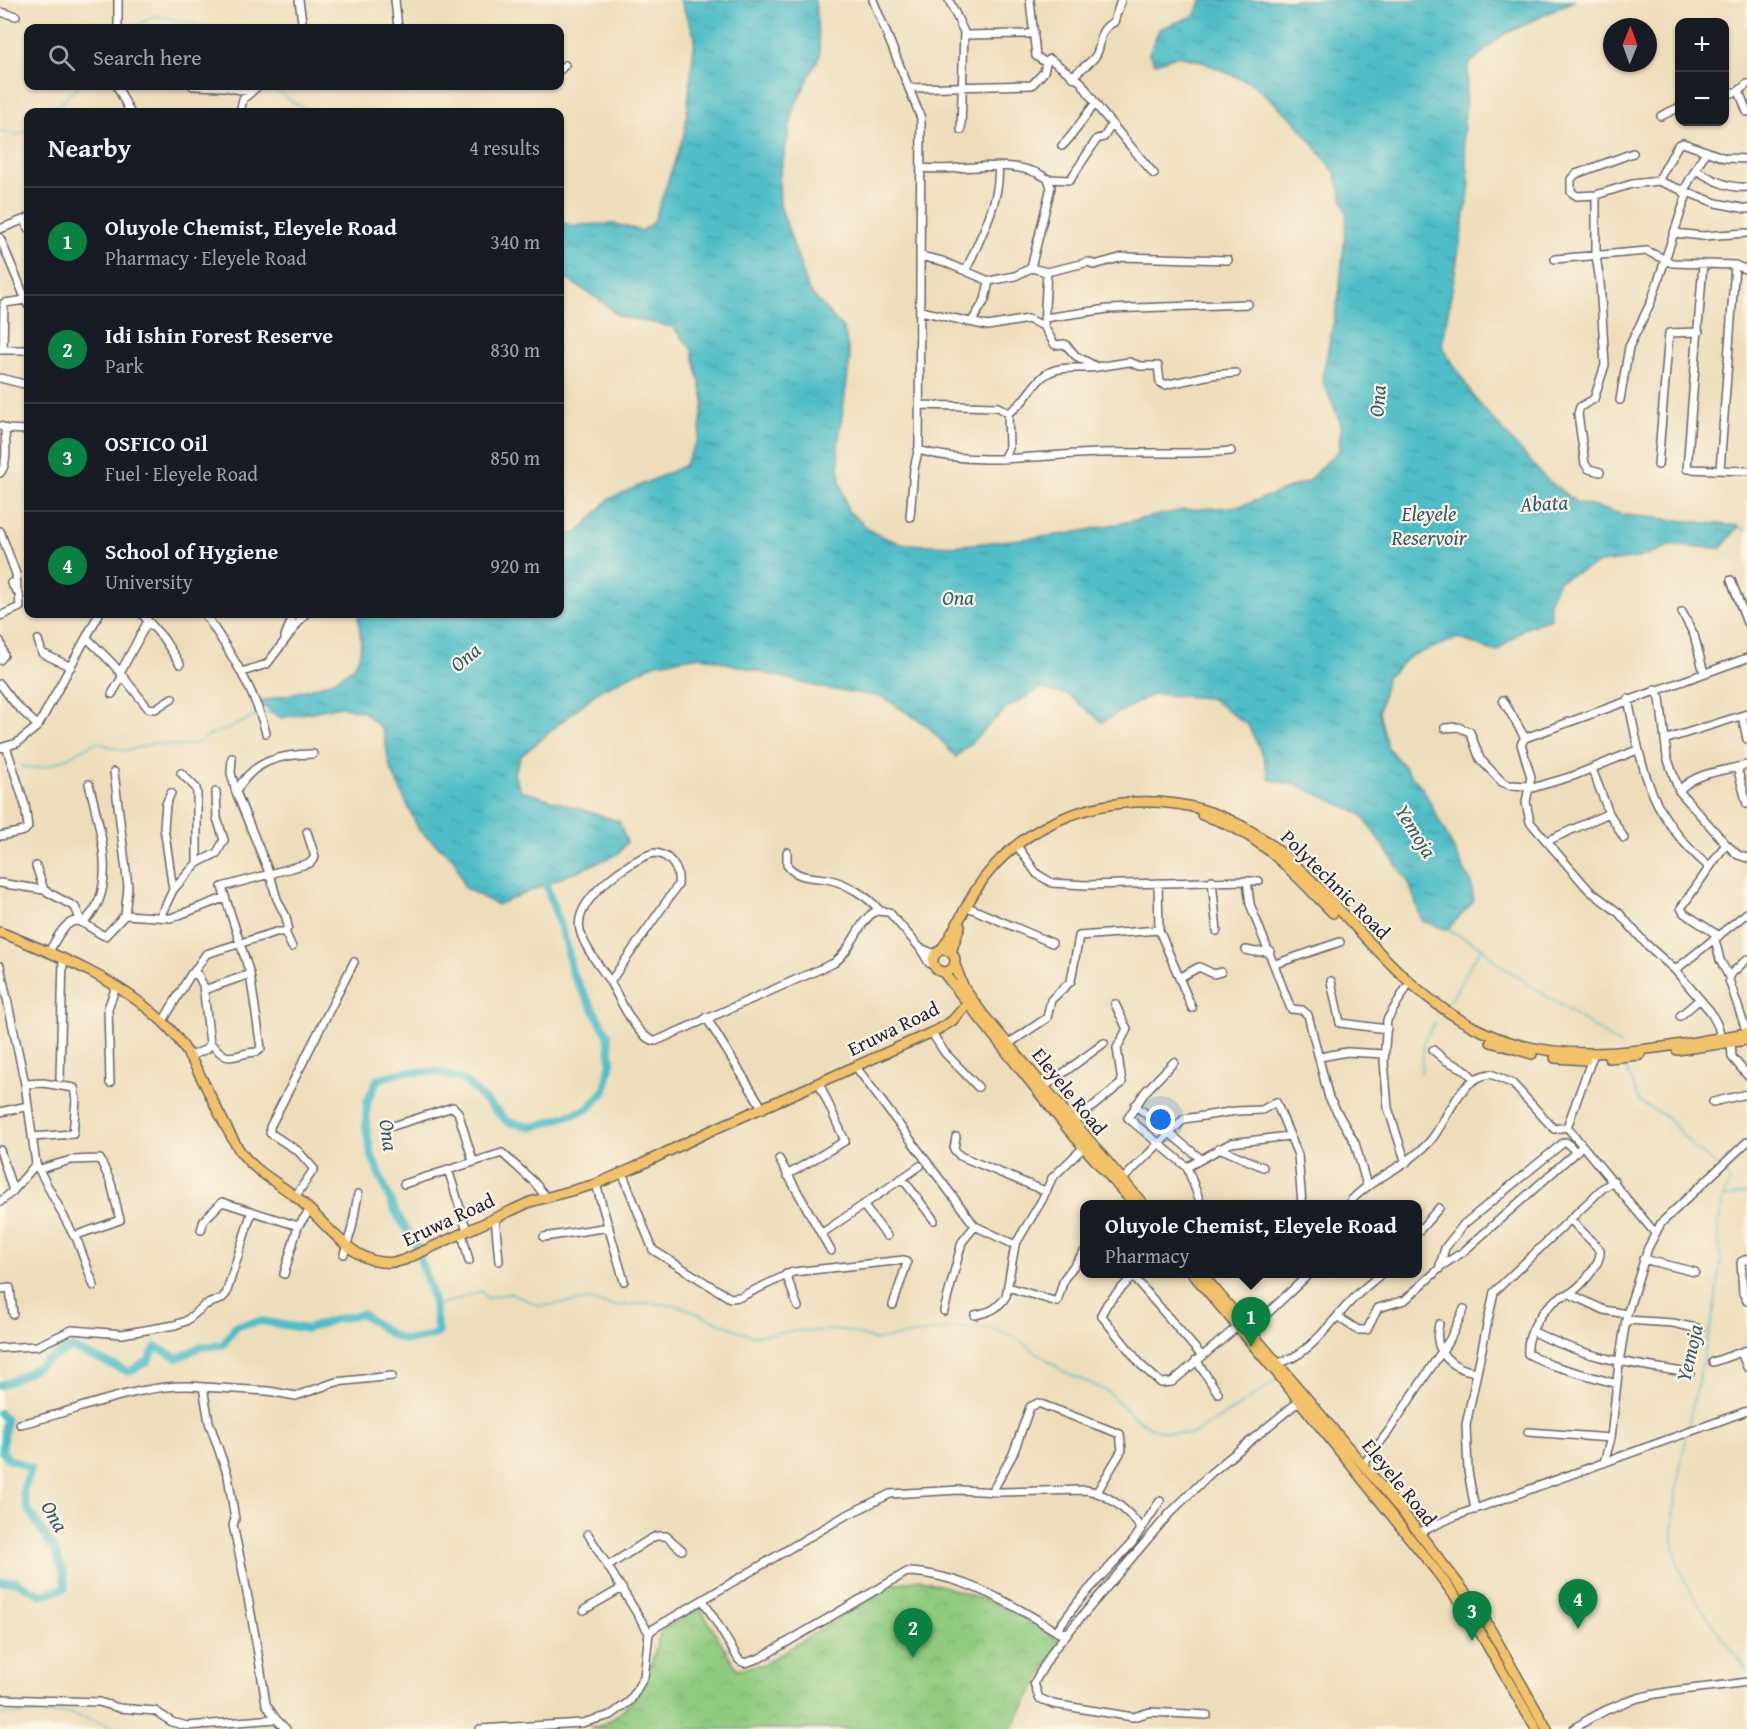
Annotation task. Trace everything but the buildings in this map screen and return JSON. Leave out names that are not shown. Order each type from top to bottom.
[{"type":"main road","name":"Polytechnic Road","points":[[944,951],[977,886],[999,861],[1030,835],[1070,815],[1101,806],[1144,801],[1178,804],[1225,816],[1272,843],[1410,983],[1460,1020],[1489,1035],[1528,1047],[1593,1057],[1747,1033]]},
{"type":"main road","name":"Polytechnic Road","points":[[944,951],[993,876],[1020,850],[1052,829],[1103,812],[1156,808],[1206,817],[1241,831],[1268,848],[1406,988],[1451,1022],[1488,1041],[1527,1053],[1559,1059],[1747,1040]]},
{"type":"main road","name":"Eruwa Road","points":[[0,932],[49,952],[116,987],[163,1021],[188,1057],[242,1153],[265,1176],[310,1210],[345,1250],[377,1262],[393,1263],[404,1260],[495,1217],[546,1197],[596,1184],[931,1032],[952,1021],[969,1001]]},
{"type":"main road","points":[[955,965],[949,972],[943,972],[936,969],[933,962],[944,951],[955,958],[955,965],[969,1001]]},
{"type":"main road","points":[[943,972],[969,1001]]},
{"type":"main road","name":"Eleyele Road","points":[[969,1001],[1008,1044],[1012,1054]]},
{"type":"main road","name":"Eleyele Road","points":[[969,1001],[1084,1148],[1130,1200]]},
{"type":"main road","name":"Eleyele Road","points":[[1025,1070],[1140,1200]]},
{"type":"main road","name":"Eleyele Road","points":[[1196,1278],[1238,1327],[1278,1367]]},
{"type":"main road","name":"Eleyele Road","points":[[1208,1278],[1472,1619],[1536,1729]]},
{"type":"main road","name":"Eleyele Road","points":[[1300,1396],[1363,1465],[1481,1613],[1547,1729]]},
{"type":"main road","points":[[1472,1619],[1481,1613]]},
{"type":"street","points":[[118,0],[118,24]]},
{"type":"street","points":[[299,0],[302,24]]},
{"type":"street","points":[[395,0],[398,24]]},
{"type":"street","points":[[873,0],[921,118],[918,450],[910,517]]},
{"type":"street","points":[[950,0],[959,16],[964,34],[961,130]]},
{"type":"street","points":[[1030,0],[1036,56],[1046,63]]},
{"type":"street","points":[[1072,77],[1094,57],[1101,34],[1105,26],[1114,22],[1121,0]]},
{"type":"street","points":[[0,12],[16,16]]},
{"type":"street","points":[[964,34],[1028,34],[1034,32]]},
{"type":"street","points":[[909,88],[1032,85],[1044,72],[1046,63],[1050,59],[1081,82],[1095,104],[1154,174]]},
{"type":"street","points":[[1729,94],[1739,91],[1747,84]]},
{"type":"street","points":[[119,90],[128,108]]},
{"type":"street","points":[[241,90],[251,92]]},
{"type":"street","points":[[241,108],[243,99],[253,90]]},
{"type":"street","points":[[1739,91],[1747,112]]},
{"type":"street","points":[[1062,146],[1073,136],[1095,104]]},
{"type":"street","points":[[1661,116],[1675,109]]},
{"type":"street","points":[[921,168],[947,171],[998,167],[1031,169],[1048,179],[1070,180],[1097,139],[1104,136],[1112,124]]},
{"type":"street","points":[[1658,181],[1678,145],[1683,142],[1725,158],[1747,159]]},
{"type":"street","points":[[1620,400],[1629,347],[1646,315],[1685,193],[1706,151]]},
{"type":"street","points":[[1633,153],[1573,176],[1570,190],[1573,194],[1596,195],[1632,184],[1658,181],[1685,193],[1747,209]]},
{"type":"street","points":[[966,270],[996,198],[998,167]]},
{"type":"street","points":[[1696,170],[1722,183],[1747,187]]},
{"type":"street","points":[[1031,268],[1051,187],[1048,179]]},
{"type":"street","points":[[1596,195],[1596,256],[1600,282],[1605,365],[1598,393],[1591,401],[1580,407],[1578,414],[1585,464],[1589,469],[1600,472]]},
{"type":"street","points":[[0,229],[24,219]]},
{"type":"street","points":[[1674,233],[1703,236],[1747,233]]},
{"type":"street","points":[[0,238],[24,296]]},
{"type":"street","points":[[1555,259],[1647,251],[1681,264],[1735,265],[1747,270]]},
{"type":"street","points":[[920,256],[966,270],[989,281],[1015,276],[1031,268],[1047,272],[1089,262],[1094,265],[1105,263],[1123,257],[1228,260]]},
{"type":"street","points":[[1703,264],[1687,469],[1747,471]]},
{"type":"street","points":[[1720,470],[1735,265]]},
{"type":"street","points":[[1047,272],[1043,322],[1055,345],[1065,344],[1074,351],[1076,356],[1097,367]]},
{"type":"street","points":[[972,321],[985,300],[989,281]]},
{"type":"street","points":[[24,303],[4,303],[2,349],[24,350]]},
{"type":"street","points":[[921,311],[988,326],[1028,319],[1043,322],[1108,309],[1248,304]]},
{"type":"street","points":[[1658,465],[1669,333],[1698,332]]},
{"type":"street","points":[[1008,413],[1032,393],[1046,374],[1061,369],[1129,362],[1137,365],[1158,366],[1162,384],[1170,386],[1211,375],[1236,373]]},
{"type":"street","points":[[0,378],[24,384]]},
{"type":"street","points":[[919,405],[998,407],[1008,413]]},
{"type":"street","points":[[1003,459],[1009,448],[1008,413]]},
{"type":"street","points":[[0,473],[4,466],[3,428],[24,430]]},
{"type":"street","points":[[918,450],[955,458],[1003,459],[1097,453],[1231,451]]},
{"type":"street","points":[[0,531],[16,574],[20,606],[0,616]]},
{"type":"street","points":[[1731,580],[1747,623]]},
{"type":"street","points":[[11,583],[17,589]]},
{"type":"street","points":[[1682,612],[1694,635],[1704,673]]},
{"type":"street","points":[[0,836],[24,831],[28,827],[26,805],[3,747],[25,738],[38,726],[97,618]]},
{"type":"street","points":[[145,618],[164,638],[180,664]]},
{"type":"street","points":[[208,618],[242,672],[257,702],[266,733]]},
{"type":"street","points":[[242,672],[267,664],[278,652],[292,618]]},
{"type":"street","points":[[284,640],[301,618]]},
{"type":"street","points":[[112,694],[147,621]]},
{"type":"street","points":[[87,638],[148,708],[154,709],[172,698]]},
{"type":"street","points":[[0,640],[4,655],[0,660]]},
{"type":"street","points":[[38,640],[42,653],[70,667]]},
{"type":"street","points":[[1721,1038],[1716,1021],[1675,970],[1645,943],[1619,913],[1589,890],[1528,816],[1526,802],[1529,787],[1528,764],[1521,744],[1526,738],[1628,699],[1747,658]]},
{"type":"street","points":[[0,684],[16,705],[38,726]]},
{"type":"street","points":[[1654,690],[1660,698],[1670,768],[1679,791],[1726,844],[1741,857],[1747,858]]},
{"type":"street","points":[[1628,699],[1636,750],[1648,786],[1673,831],[1709,867]]},
{"type":"street","points":[[1503,700],[1526,738]]},
{"type":"street","points":[[1667,739],[1744,715],[1747,739]]},
{"type":"street","points":[[1445,728],[1458,728],[1470,732],[1480,759],[1502,782],[1509,785],[1529,787],[1592,769],[1636,750]]},
{"type":"street","points":[[236,792],[245,779],[263,762],[287,755],[313,754]]},
{"type":"street","points":[[232,758],[231,773],[236,792],[286,917],[285,932],[292,947]]},
{"type":"street","points":[[1679,791],[1691,781],[1747,765]]},
{"type":"street","points":[[1737,767],[1747,804]]},
{"type":"street","points":[[1592,769],[1609,813],[1624,838]]},
{"type":"street","points":[[49,952],[61,931],[75,922],[81,922],[105,936],[125,915],[128,887],[114,772]]},
{"type":"street","points":[[182,773],[196,788],[197,863]]},
{"type":"street","points":[[81,922],[98,908],[104,884],[100,827],[89,784]]},
{"type":"street","points":[[160,917],[173,890],[197,863],[217,853],[224,840],[217,818],[216,792]]},
{"type":"street","points":[[171,793],[166,804],[164,827],[173,890]]},
{"type":"street","points":[[1547,841],[1609,813]]},
{"type":"street","points":[[210,1043],[227,1058],[233,1059],[260,1050],[261,1039],[250,974],[241,942],[224,898],[222,891],[224,885],[270,875],[314,861],[307,831]]},
{"type":"street","points":[[1726,844],[1681,908],[1684,913],[1717,938],[1720,960],[1730,977],[1745,1017],[1747,1033]]},
{"type":"street","points":[[1020,850],[1037,874],[1052,884],[1259,881]]},
{"type":"street","points":[[787,852],[788,865],[796,873],[834,881],[853,890],[879,910],[889,912],[921,948],[929,963],[933,962]]},
{"type":"street","points":[[610,982],[678,885],[678,873],[673,863],[660,854],[637,859],[602,885],[582,912],[580,928],[610,982],[641,1034],[650,1041],[656,1041],[706,1017],[834,963],[847,952],[870,915],[879,910]]},
{"type":"street","points":[[36,866],[44,890]]},
{"type":"street","points":[[1212,880],[1217,931]]},
{"type":"street","points":[[1247,881],[1250,904],[1291,1009],[1302,1010],[1308,1016],[1329,1098],[1355,1143],[1367,1186]]},
{"type":"street","points":[[0,883],[44,890],[75,907],[81,922]]},
{"type":"street","points":[[1158,883],[1159,930],[1192,1008]]},
{"type":"street","points":[[125,915],[171,918],[224,898]]},
{"type":"street","points":[[970,908],[1052,943]]},
{"type":"street","points":[[1675,970],[1747,914]]},
{"type":"street","points":[[1008,1044],[1048,1017],[1051,1000],[1071,981],[1079,936],[1159,930]]},
{"type":"street","points":[[163,1021],[207,954],[241,942],[285,932]]},
{"type":"street","points":[[1275,964],[1340,942]]},
{"type":"street","points":[[921,948],[935,954],[944,951]]},
{"type":"street","points":[[1246,950],[1270,951]]},
{"type":"street","points":[[1730,977],[1747,958]]},
{"type":"street","points":[[60,1078],[63,959]]},
{"type":"street","points":[[295,1197],[314,1169],[298,1151],[269,1131],[354,962]]},
{"type":"street","points":[[0,966],[25,1084],[38,1166],[76,1237],[94,1286]]},
{"type":"street","points":[[1179,978],[1199,968],[1214,974],[1221,972]]},
{"type":"street","points":[[188,1057],[207,1049],[210,1043],[204,990],[198,975],[194,973]]},
{"type":"street","points":[[204,990],[250,974]]},
{"type":"street","points":[[1331,981],[1340,1023],[1387,1029]]},
{"type":"street","points":[[110,1083],[108,1008],[116,987]]},
{"type":"street","points":[[1406,988],[1390,1014],[1384,1054],[1388,1104],[1406,1163]]},
{"type":"street","points":[[1680,1016],[1700,999]]},
{"type":"street","points":[[1072,1123],[1122,1083],[1117,1048],[1127,1029],[1116,1004]]},
{"type":"street","points":[[706,1017],[763,1109]]},
{"type":"street","points":[[931,1032],[945,1053],[978,1087]]},
{"type":"street","points":[[1731,1042],[1732,1057],[1747,1075]]},
{"type":"street","points":[[1043,1088],[1104,1043]]},
{"type":"street","points":[[1433,1050],[1445,1060],[1464,1069],[1474,1079]]},
{"type":"street","points":[[1320,1057],[1347,1052],[1384,1054]]},
{"type":"street","points":[[1567,1127],[1593,1057]]},
{"type":"street","points":[[1174,1062],[1136,1105],[1129,1119],[1187,1167],[1199,1200]]},
{"type":"street","points":[[856,1067],[975,1226],[1015,1245]]},
{"type":"street","points":[[1352,1200],[1367,1186],[1421,1152],[1474,1079],[1484,1074],[1500,1076],[1523,1094],[1554,1129],[1567,1127]]},
{"type":"street","points":[[25,1084],[43,1083],[75,1088],[73,1134],[32,1137]]},
{"type":"street","points":[[787,1175],[845,1141],[819,1083]]},
{"type":"street","points":[[1713,1102],[1747,1094]]},
{"type":"street","points":[[1122,1180],[1179,1123],[1189,1118],[1236,1111],[1258,1111],[1276,1102],[1298,1155],[1302,1200]]},
{"type":"street","points":[[1136,1105],[1202,1159]]},
{"type":"street","points":[[0,1112],[28,1106]]},
{"type":"street","points":[[393,1126],[453,1107],[458,1112],[473,1161]]},
{"type":"street","points":[[1567,1127],[1655,1233]]},
{"type":"street","points":[[1187,1167],[1219,1148],[1242,1141],[1289,1136]]},
{"type":"street","points":[[956,1137],[954,1149],[960,1156],[1046,1191]]},
{"type":"street","points":[[1440,1266],[1442,1256],[1450,1241],[1478,1212],[1563,1143],[1566,1142],[1576,1152]]},
{"type":"street","points":[[1604,1463],[1611,1438],[1619,1363],[1627,1317],[1643,1259],[1655,1233],[1677,1208],[1726,1165],[1747,1142]]},
{"type":"street","points":[[1338,1317],[1358,1330],[1367,1330],[1378,1308],[1405,1300],[1440,1266],[1463,1252],[1583,1145]]},
{"type":"street","points":[[975,1315],[999,1307],[1006,1296],[1015,1245],[1052,1178],[1084,1148]]},
{"type":"street","points":[[1219,1148],[1263,1167]]},
{"type":"street","points":[[0,1150],[13,1191]]},
{"type":"street","points":[[404,1184],[498,1153],[506,1154],[546,1197]]},
{"type":"street","points":[[0,1202],[38,1166],[93,1158],[102,1162],[111,1183],[120,1220],[76,1237]]},
{"type":"street","points":[[779,1159],[831,1251]]},
{"type":"street","points":[[821,1234],[920,1166]]},
{"type":"street","points":[[448,1169],[465,1232],[469,1261]]},
{"type":"street","points":[[622,1172],[637,1206],[651,1248],[727,1297],[741,1297],[786,1274],[809,1269],[904,1260],[907,1263],[893,1305]]},
{"type":"street","points":[[902,1178],[934,1220]]},
{"type":"street","points":[[1475,1510],[1468,1471],[1466,1425],[1494,1292],[1614,1181]]},
{"type":"street","points":[[596,1184],[624,1281]]},
{"type":"street","points":[[345,1250],[358,1194]]},
{"type":"street","points":[[201,1230],[204,1220],[222,1202],[298,1226]]},
{"type":"street","points":[[863,1205],[887,1236]]},
{"type":"street","points":[[1422,1228],[1440,1208]]},
{"type":"street","points":[[284,1274],[298,1226],[310,1210]]},
{"type":"street","points":[[0,1348],[37,1346],[72,1330],[122,1334],[154,1330],[186,1320],[226,1294],[252,1211]]},
{"type":"street","points":[[495,1217],[499,1260]]},
{"type":"street","points":[[1571,1220],[1601,1254],[1594,1268],[1570,1294],[1558,1298],[1538,1319],[1528,1344],[1528,1354],[1551,1365],[1617,1384]]},
{"type":"street","points":[[944,1311],[962,1242],[975,1226]]},
{"type":"street","points":[[544,1237],[609,1227]]},
{"type":"street","points":[[1008,1287],[1056,1302],[1064,1278],[1080,1257]]},
{"type":"street","points":[[1643,1259],[1695,1272]]},
{"type":"street","points":[[1747,1259],[1742,1262],[1743,1293],[1747,1301]]},
{"type":"street","points":[[786,1274],[798,1307]]},
{"type":"street","points":[[1129,1278],[1101,1312],[1102,1318],[1161,1383],[1172,1382],[1238,1327]]},
{"type":"street","points":[[1135,1278],[1199,1358],[1218,1393]]},
{"type":"street","points":[[1250,1330],[1305,1278]]},
{"type":"street","points":[[1278,1367],[1294,1358],[1338,1317],[1375,1278]]},
{"type":"street","points":[[0,1289],[10,1288],[13,1314]]},
{"type":"street","points":[[1570,1294],[1604,1310],[1627,1317],[1700,1329]]},
{"type":"street","points":[[1363,1465],[1388,1432],[1457,1327],[1464,1309]]},
{"type":"street","points":[[1439,1324],[1436,1340],[1440,1351],[1459,1367],[1477,1372]]},
{"type":"street","points":[[1534,1332],[1566,1348],[1619,1363],[1690,1373]]},
{"type":"street","points":[[1713,1362],[1744,1351],[1747,1367]]},
{"type":"street","points":[[20,1424],[138,1392],[177,1386],[260,1390],[296,1396],[336,1382],[392,1377]]},
{"type":"street","points":[[203,1388],[212,1429],[228,1476],[235,1519],[233,1525],[238,1535],[240,1566],[266,1704],[286,1729]]},
{"type":"street","points":[[1207,1715],[1150,1712],[1133,1717],[1053,1704],[1039,1698],[1034,1688],[1035,1678],[1072,1628],[1129,1560],[1196,1486],[1300,1396]]},
{"type":"street","points":[[992,1492],[1013,1454],[1030,1407],[1041,1403],[1120,1434],[1122,1450],[1097,1492]]},
{"type":"street","points":[[1418,1533],[1747,1411]]},
{"type":"street","points":[[1528,1432],[1611,1438]]},
{"type":"street","points":[[480,1729],[582,1723],[611,1714],[630,1701],[644,1677],[650,1633],[658,1625],[843,1517],[890,1494],[1097,1492],[1131,1516],[1140,1527]]},
{"type":"street","points":[[1056,1631],[1081,1598],[1126,1551],[1140,1527],[1160,1501]]},
{"type":"street","points":[[588,1534],[650,1633]]},
{"type":"street","points":[[608,1566],[656,1536],[666,1536],[682,1550]]},
{"type":"street","points":[[703,1600],[739,1660],[745,1663],[760,1658],[907,1572],[946,1580],[998,1597],[1056,1631],[1066,1634],[1072,1628]]},
{"type":"street","points":[[584,1610],[622,1588]]},
{"type":"street","points":[[1573,1729],[1601,1711],[1644,1694],[1746,1682]]},
{"type":"street","points":[[0,1699],[99,1702],[119,1708],[155,1711],[172,1722],[187,1726],[276,1719]]},
{"type":"green space","points":[[919,1579],[993,1603],[1027,1620],[1061,1642],[1011,1729],[590,1729],[618,1715],[637,1693],[650,1666],[659,1636],[664,1629],[700,1608],[737,1669],[764,1664],[896,1584]]},
{"type":"water","name":"Eleyele Reservoir","points":[[680,0],[815,0],[820,55],[794,107],[779,179],[780,205],[809,291],[844,329],[850,359],[838,444],[840,481],[848,511],[874,533],[901,544],[955,546],[1068,534],[1184,510],[1241,506],[1308,481],[1339,450],[1341,424],[1322,379],[1339,295],[1347,215],[1335,172],[1295,121],[1253,84],[1200,61],[1177,56],[1155,63],[1149,54],[1159,29],[1194,16],[1202,0],[1575,0],[1503,35],[1468,65],[1463,139],[1470,185],[1442,346],[1475,399],[1545,478],[1576,502],[1626,515],[1739,526],[1721,548],[1670,546],[1638,558],[1600,563],[1559,580],[1549,602],[1551,618],[1523,629],[1496,652],[1458,638],[1411,656],[1387,677],[1379,711],[1387,747],[1423,789],[1471,883],[1474,901],[1447,930],[1422,921],[1409,883],[1361,814],[1300,786],[1269,779],[1264,758],[1248,725],[1210,698],[1153,694],[1102,722],[1069,695],[1040,689],[1008,707],[956,757],[928,726],[883,697],[822,688],[700,656],[657,663],[600,690],[521,756],[514,773],[520,790],[619,821],[627,842],[618,854],[497,905],[465,888],[454,859],[419,830],[390,767],[383,730],[364,712],[341,706],[281,718],[257,702],[328,683],[351,668],[358,659],[360,649],[358,618],[564,618],[564,536],[579,532],[609,499],[684,466],[699,437],[704,400],[692,350],[673,327],[619,316],[597,298],[564,277],[564,223],[616,224],[642,231],[654,221],[685,132],[695,37]]},
{"type":"waterway","points":[[140,24],[153,16],[197,24]]},
{"type":"waterway","points":[[55,108],[75,90]]},
{"type":"waterway","points":[[276,90],[305,108]]},
{"type":"waterway","points":[[0,131],[18,135],[24,131]]},
{"type":"waterway","name":"Abata","points":[[1736,527],[1747,530]]},
{"type":"waterway","points":[[263,713],[273,713]]},
{"type":"waterway","points":[[21,766],[31,768],[60,762],[96,742],[124,751],[156,743],[180,746],[196,744],[209,735],[228,729],[259,714]]},
{"type":"waterway","name":"Ona","points":[[0,1385],[72,1348],[129,1372],[148,1361],[156,1347],[178,1358],[200,1347],[223,1345],[236,1326],[261,1321],[307,1329],[336,1319],[362,1314],[397,1338],[414,1340],[438,1333],[433,1298],[416,1246],[393,1207],[371,1154],[366,1128],[367,1102],[378,1079],[404,1072],[438,1072],[465,1081],[508,1122],[533,1127],[588,1109],[605,1090],[611,1062],[608,1035],[572,973],[567,946],[546,884],[538,877]]},
{"type":"waterway","name":"Yemoja","points":[[1447,929],[1483,948],[1497,963],[1619,1044],[1620,1047]]},
{"type":"waterway","points":[[1448,1003],[1482,949]]},
{"type":"waterway","points":[[1421,1074],[1424,1041],[1435,1022]]},
{"type":"waterway","name":"Yemoja","points":[[1625,1065],[1640,1102],[1667,1117],[1694,1148],[1717,1165]]},
{"type":"waterway","name":"Yemoja","points":[[1687,1431],[1714,1310],[1721,1263],[1718,1226],[1723,1198],[1730,1180],[1722,1171]]},
{"type":"waterway","points":[[1724,1198],[1747,1193]]},
{"type":"waterway","points":[[433,1307],[481,1291],[487,1298],[511,1293],[540,1306],[588,1300],[615,1306],[649,1303],[679,1306],[752,1336],[793,1331],[844,1330],[875,1340],[954,1328],[989,1328],[1016,1338],[1063,1371],[1107,1391],[1134,1417],[1155,1430],[1191,1435],[1241,1405],[1275,1381]]},
{"type":"waterway","name":"Ona","points":[[0,1413],[6,1419],[2,1452],[9,1459],[31,1468],[23,1491],[28,1509],[54,1550],[63,1571],[65,1588],[41,1595],[15,1581],[0,1582]]},
{"type":"waterway","name":"Yemoja","points":[[1686,1435],[1673,1518],[1673,1535],[1679,1567],[1691,1592],[1747,1670]]},
{"type":"waterway","points":[[0,1715],[68,1713],[120,1729]]},
{"type":"place","name":"Oluyole Chemist, Eleyele Road","points":[[1251,1347]]},
{"type":"place","name":"School of Hygiene","points":[[1578,1629]]},
{"type":"place","name":"OSFICO Oil","points":[[1472,1641]]},
{"type":"place","name":"Idi Ishin Forest Reserve","points":[[913,1658]]}]
